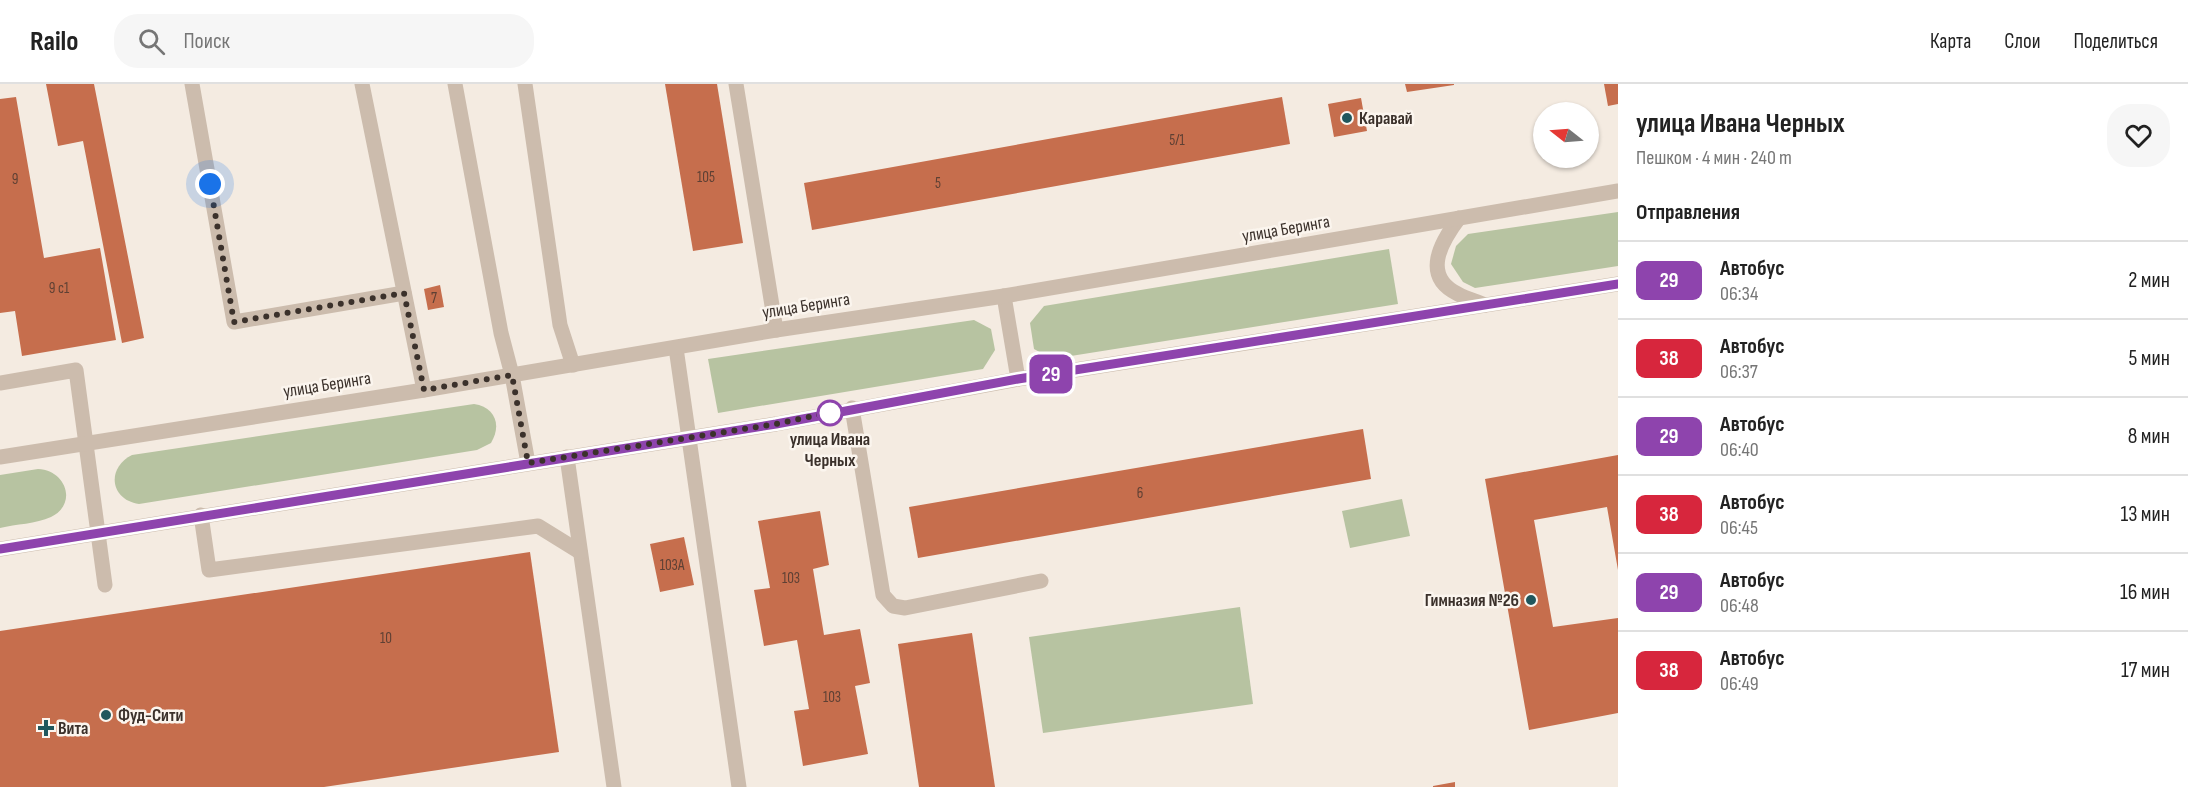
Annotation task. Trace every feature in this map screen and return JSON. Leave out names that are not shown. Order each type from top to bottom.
[{"type":"street","points":[[192,84],[234,322],[404,293]]},
{"type":"street","points":[[362,84],[424,390]]},
{"type":"street","points":[[455,84],[501,333],[512,375],[528,463]]},
{"type":"street","points":[[525,84],[560,326],[573,365]]},
{"type":"street","points":[[736,84],[776,330]]},
{"type":"street","name":"улица Беринга","points":[[0,457],[424,390],[776,330],[1004,296],[1618,190]]},
{"type":"street","points":[[1459,218],[1441,243],[1437,257],[1438,271],[1444,283],[1456,294],[1485,305]]},
{"type":"street","points":[[0,549],[776,424],[852,408],[1018,379],[1618,284]]},
{"type":"street","points":[[1004,296],[1018,379]]},
{"type":"street","points":[[676,348],[739,787]]},
{"type":"street","points":[[0,383],[76,370],[105,585]]},
{"type":"street","points":[[852,408],[883,595],[893,606],[905,608],[1041,581]]},
{"type":"street","points":[[567,457],[614,787]]},
{"type":"street","points":[[201,515],[209,570],[275,559],[538,526],[580,552]]},
{"type":"green space","points":[[1618,212],[1618,266],[1475,288],[1463,282],[1451,264],[1456,246],[1468,234]]},
{"type":"green space","points":[[1389,249],[1398,304],[1052,359],[1034,349],[1030,323],[1044,306]]},
{"type":"green space","points":[[974,320],[991,329],[995,350],[983,369],[718,413],[708,359]]},
{"type":"green space","points":[[474,404],[492,413],[496,424],[491,443],[477,450],[139,504],[122,496],[115,483],[118,468],[132,455]]},
{"type":"green space","points":[[38,469],[56,475],[62,481],[66,496],[64,504],[51,517],[32,523],[0,528],[0,475]]},
{"type":"green space","points":[[1402,499],[1410,536],[1350,548],[1342,511]]},
{"type":"green space","points":[[1240,607],[1253,704],[1043,733],[1029,637]]},
{"type":"building","points":[[46,84],[94,84],[144,338],[122,343],[83,141],[58,146]]},
{"type":"building","points":[[665,84],[717,84],[743,243],[693,251]]},
{"type":"building","points":[[1405,84],[1454,84],[1454,85],[1407,92]]},
{"type":"building","points":[[1604,84],[1618,84],[1618,104],[1608,106]]},
{"type":"building","points":[[16,97],[44,258],[100,248],[116,340],[22,356],[15,311],[0,313],[0,99]]},
{"type":"building","points":[[1282,97],[1290,144],[812,230],[804,183]]},
{"type":"building","name":"Каравай","points":[[1361,98],[1367,131],[1334,137],[1328,104]]},
{"type":"building","points":[[440,285],[444,307],[428,310],[424,289]]},
{"type":"building","points":[[1363,429],[1371,479],[918,558],[909,507]]},
{"type":"building","points":[[1618,455],[1618,570],[1607,507],[1534,520],[1553,627],[1618,618],[1618,713],[1529,730],[1485,479]]},
{"type":"building","points":[[820,511],[829,565],[813,569],[824,635],[860,629],[870,683],[855,686],[868,754],[803,766],[794,711],[809,709],[797,640],[764,646],[754,590],[770,588],[758,521]]},
{"type":"building","points":[[684,537],[694,585],[660,592],[650,544]]},
{"type":"building","points":[[530,552],[559,752],[324,787],[0,787],[0,631]]},
{"type":"building","points":[[972,633],[995,787],[919,787],[898,644]]},
{"type":"building","points":[[1455,782],[1455,787],[1433,787],[1433,786]]},
{"type":"bus line","name":"29","points":[[0,549],[776,424],[852,408],[1018,379],[1618,284]]},
{"type":"place","name":"Каравай","points":[[1347,118]]},
{"type":"place","name":"улица Ивана Черных","points":[[830,413]]},
{"type":"place","name":"Гимназия №26","points":[[1531,600]]},
{"type":"place","name":"Фуд-Сити","points":[[106,715]]},
{"type":"place","name":"Вита","points":[[46,728]]},
{"type":"route","points":[[210,184],[234,322],[404,293],[424,390],[512,375],[528,463],[776,424],[833,412],[830,413]]}]
